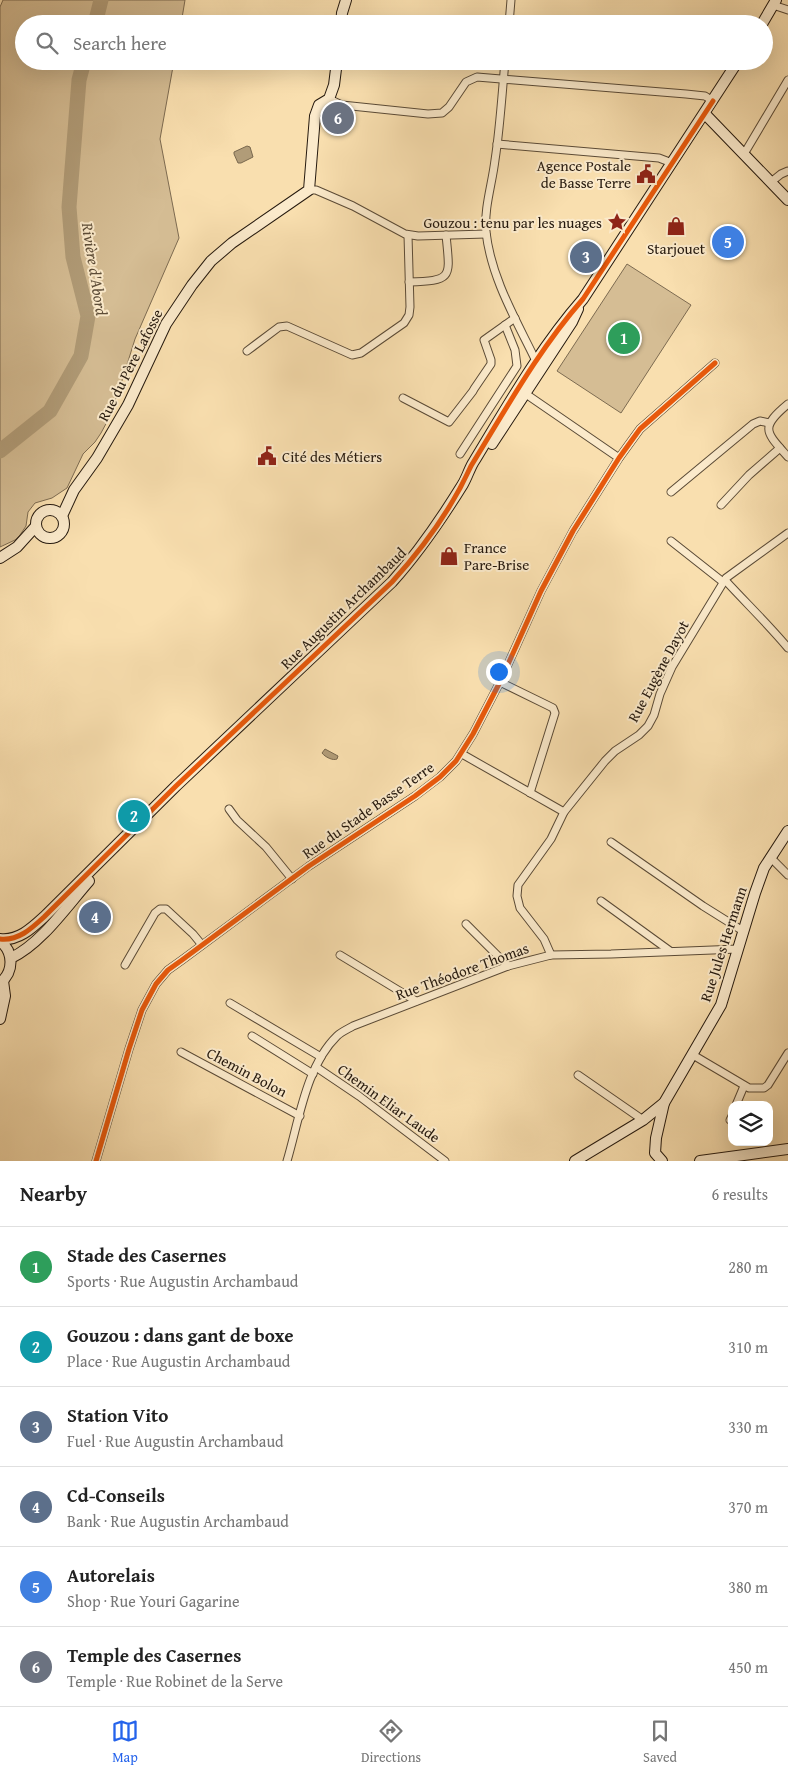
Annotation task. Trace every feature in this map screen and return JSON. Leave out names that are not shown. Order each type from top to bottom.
[{"type":"street","points":[[342,15],[346,0]]},
{"type":"street","points":[[510,15],[511,0]]},
{"type":"street","points":[[767,15],[774,2],[788,10]]},
{"type":"street","points":[[335,70],[334,85],[329,99],[319,105],[315,116],[309,190],[316,190],[352,206],[408,235],[486,234]]},
{"type":"street","points":[[504,70],[499,144],[487,201],[486,234],[490,255],[499,281],[515,318],[541,363]]},
{"type":"street","name":"Rue Augustin Archambaud","points":[[0,940],[9,940],[30,930],[182,780],[392,582],[412,560],[541,363],[566,318],[583,299],[733,70]]},
{"type":"street","points":[[329,99],[342,105],[428,114],[442,113],[450,107],[466,82],[477,76],[705,96],[713,102]]},
{"type":"street","points":[[744,154],[788,80]]},
{"type":"street","points":[[705,114],[788,200]]},
{"type":"street","points":[[499,144],[659,158],[672,163]]},
{"type":"street","points":[[771,182],[780,174],[788,171]]},
{"type":"street","name":"Rue du Père Lafosse","points":[[62,516],[74,490],[115,429],[128,405],[166,324],[192,285],[211,261],[232,243],[309,190]]},
{"type":"street","points":[[247,351],[279,327],[286,326],[352,355],[361,353],[404,323],[409,315],[408,235]]},
{"type":"street","points":[[409,282],[434,282],[443,278],[449,265],[446,235]]},
{"type":"street","points":[[403,398],[449,422],[491,364],[484,340],[515,318]]},
{"type":"street","points":[[460,454],[517,366],[515,350],[505,325]]},
{"type":"street","name":"Rue du Stade Basse Terre","points":[[96,1161],[137,1023],[156,984],[168,970],[292,879],[415,796],[451,767],[462,754],[500,682],[541,591],[568,540],[619,458],[640,429],[715,363]]},
{"type":"street","points":[[522,391],[619,458]]},
{"type":"street","points":[[788,404],[769,423],[768,431],[788,457]]},
{"type":"street","points":[[672,492],[753,424],[760,422],[769,423]]},
{"type":"street","points":[[721,505],[780,448]]},
{"type":"street","name":"Rue du Père Lafosse","points":[[52,510],[74,490]]},
{"type":"street","points":[[17,547],[36,526],[40,514],[48,510],[52,510],[62,516],[65,525],[61,534],[51,538],[43,536],[36,526]]},
{"type":"street","name":"Rue Eugène Dayot","points":[[551,955],[544,938],[520,908],[517,896],[518,885],[551,839],[564,812],[605,761],[615,751],[640,735],[648,726],[672,667],[724,581],[788,533]]},
{"type":"street","points":[[0,558],[17,547],[43,536]]},
{"type":"street","points":[[671,541],[724,581],[788,648]]},
{"type":"street","points":[[500,682],[547,705],[555,713],[530,793]]},
{"type":"street","points":[[462,754],[564,812]]},
{"type":"street","points":[[229,809],[237,820],[266,847],[292,879]]},
{"type":"street","name":"Rue Augustin Archambaud","points":[[11,958],[26,950],[48,928],[143,820]]},
{"type":"street","name":"Rue Jules Hermann","points":[[575,1161],[644,1120],[664,1103],[721,1005],[755,892],[770,857],[788,831]]},
{"type":"street","points":[[611,842],[703,906],[743,930]]},
{"type":"street","points":[[770,857],[788,875]]},
{"type":"street","points":[[601,901],[670,952]]},
{"type":"street","points":[[125,965],[155,912],[160,909],[166,909],[202,945]]},
{"type":"street","points":[[466,924],[508,966]]},
{"type":"street","points":[[0,940],[7,948],[11,958],[10,969],[1,982],[5,996],[0,1019]]},
{"type":"street","name":"Rue Théodore Thomas","points":[[287,1161],[306,1090],[321,1057],[338,1034],[354,1026],[508,966],[551,955],[738,950]]},
{"type":"street","points":[[340,955],[416,1002]]},
{"type":"street","points":[[230,1003],[321,1057]]},
{"type":"street","name":"Chemin Eliar Laude","points":[[252,1036],[359,1096],[445,1161]]},
{"type":"street","name":"Chemin Bolon","points":[[181,1052],[300,1116]]},
{"type":"street","points":[[693,1055],[744,1086],[756,1089],[764,1088],[768,1085],[788,1053]]},
{"type":"street","points":[[578,1074],[644,1120]]},
{"type":"street","points":[[738,1101],[744,1086]]},
{"type":"street","points":[[662,1161],[656,1153],[656,1138],[664,1103]]},
{"type":"street","points":[[700,1161],[788,1149]]},
{"type":"shaded area","points":[[3,0],[185,0],[182,15],[15,15],[15,70],[172,70],[160,139],[179,238],[135,339],[120,387],[108,420],[101,433],[83,454],[67,488],[52,498],[35,503],[28,512],[26,526],[20,535],[15,540],[0,547],[0,7]]},
{"type":"shaded area","points":[[247,146],[250,147],[253,157],[238,163],[234,152]]},
{"type":"shaded area","points":[[627,264],[691,305],[621,413],[557,371]]},
{"type":"shaded area","points":[[325,749],[338,756],[337,759],[331,759],[323,754]]},
{"type":"waterway","name":"Rivière d'Abord","points":[[97,15],[101,0]]},
{"type":"waterway","name":"Rivière d'Abord","points":[[0,451],[50,411],[81,356],[88,316],[73,257],[69,207],[79,80],[82,70]]},
{"type":"cycle path","points":[[0,939],[18,936],[29,930],[44,917],[176,786],[404,569],[446,512],[471,466],[537,359],[583,299],[713,101]]},
{"type":"cycle path","points":[[96,1161],[142,1010],[156,984],[168,970],[309,866],[415,796],[440,777],[456,761],[473,734],[500,682],[541,591],[573,531],[619,458],[640,429],[715,363]]},
{"type":"place","name":"Temple des Casernes","points":[[338,118]]},
{"type":"place","name":"Agence Postale de Basse Terre","points":[[646,174]]},
{"type":"place","name":"Gouzou : tenu par les nuages","points":[[617,222]]},
{"type":"place","name":"Starjouet","points":[[676,226]]},
{"type":"place","name":"Autorelais","points":[[728,242]]},
{"type":"place","name":"Station Vito","points":[[586,257]]},
{"type":"place","name":"Stade des Casernes","points":[[624,338]]},
{"type":"place","name":"Cité des Métiers","points":[[267,456]]},
{"type":"place","name":"France Pare-Brise","points":[[449,556]]},
{"type":"place","name":"Gouzou : dans gant de boxe","points":[[134,816]]},
{"type":"place","name":"Cd-Conseils","points":[[95,917]]}]
